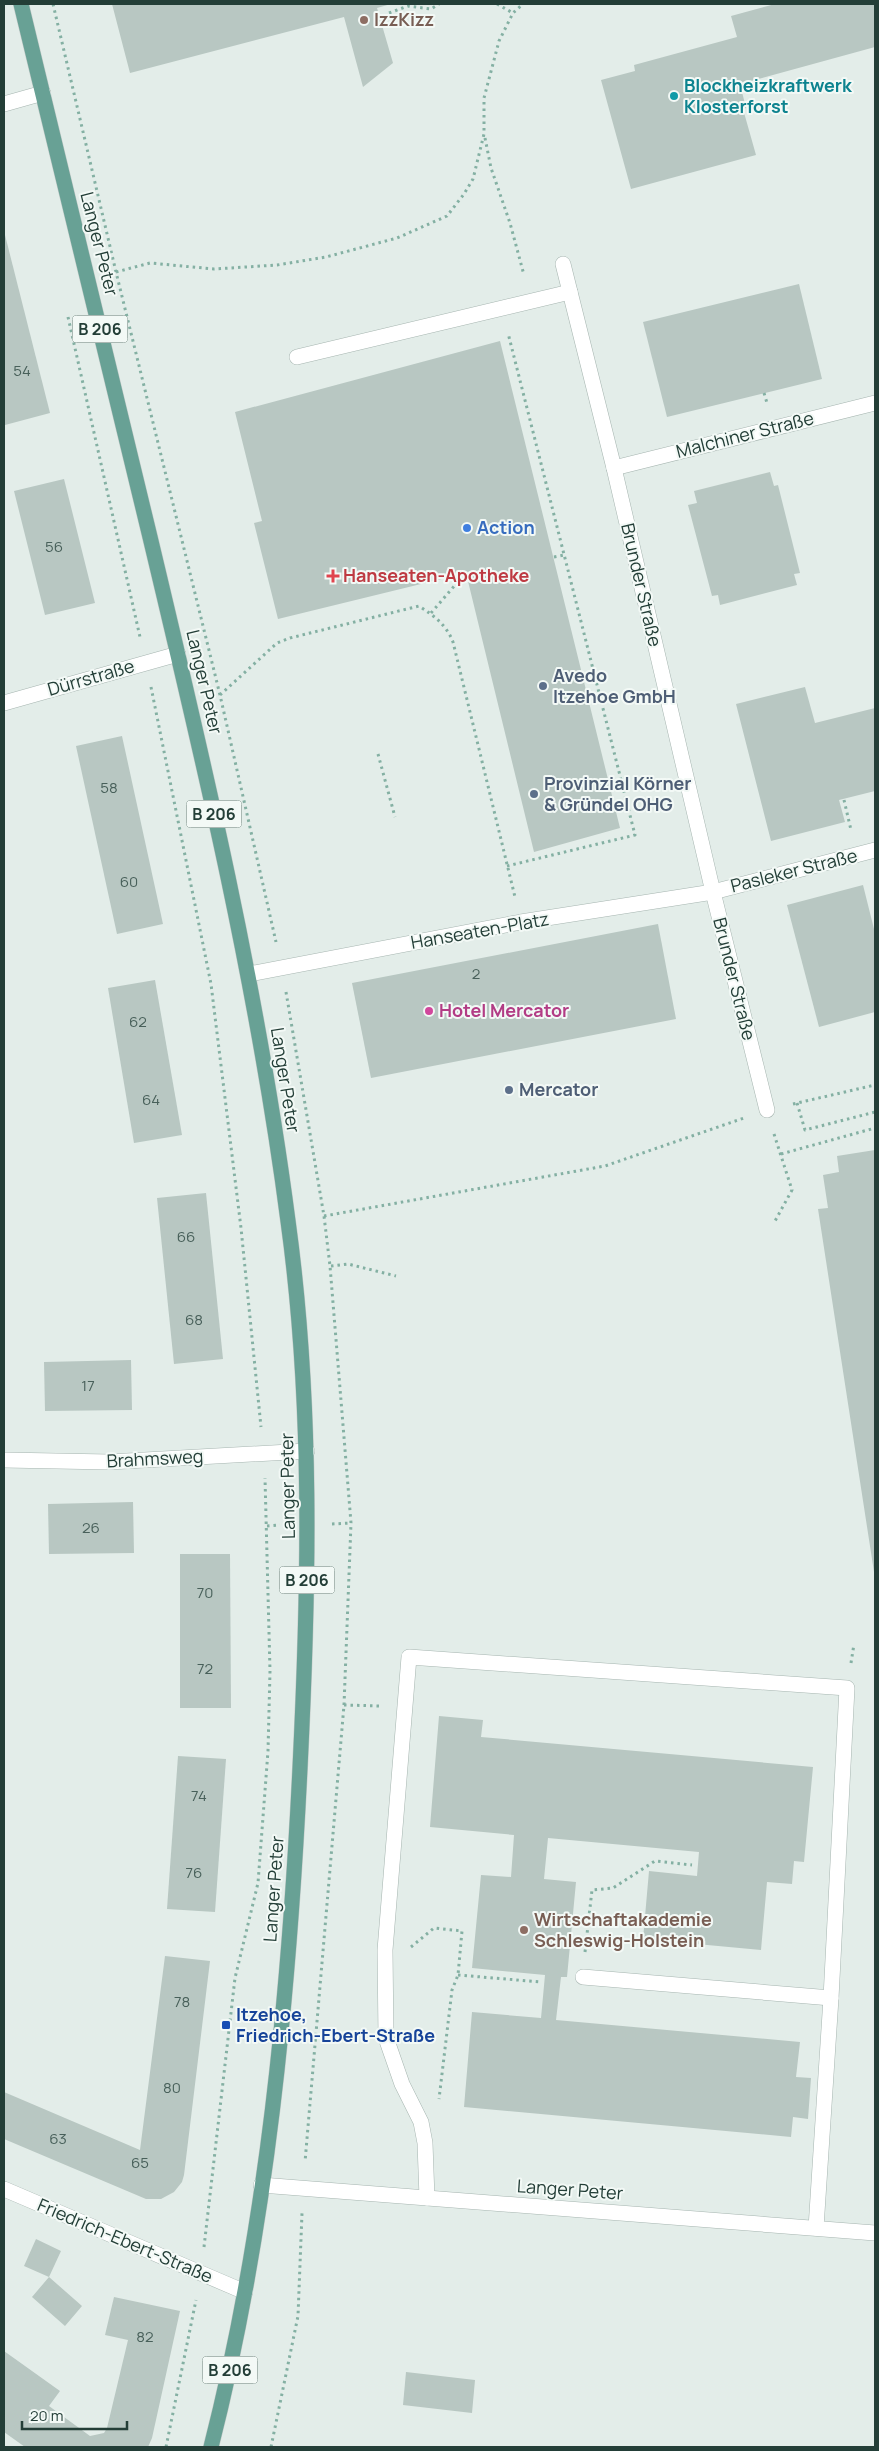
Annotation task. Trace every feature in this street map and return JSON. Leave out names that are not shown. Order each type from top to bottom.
[{"type":"main road","name":"Langer Peter","points":[[21,4],[178,654],[249,974],[289,1223],[300,1335],[309,1524],[298,1813],[281,2030],[245,2292],[230,2376],[211,2447]]},
{"type":"street","points":[[4,104],[43,93]]},
{"type":"street","name":"Brunder Straße","points":[[563,264],[614,468],[713,892],[767,1110]]},
{"type":"street","points":[[297,357],[570,292]]},
{"type":"street","name":"Malchiner Straße","points":[[614,468],[875,403]]},
{"type":"street","name":"Dürrstraße","points":[[4,703],[178,654]]},
{"type":"street","name":"Pasleker Straße","points":[[713,892],[875,850]]},
{"type":"street","name":"Hanseaten-Platz","points":[[249,974],[521,922],[713,892]]},
{"type":"street","name":"Brahmsweg","points":[[4,1460],[109,1462],[307,1451]]},
{"type":"street","points":[[427,2198],[425,2143],[421,2122],[402,2084],[386,2038],[385,1950],[409,1657],[848,1688],[816,2228]]},
{"type":"street","points":[[583,1977],[831,1998]]},
{"type":"street","name":"Langer Peter","points":[[261,2185],[875,2233]]},
{"type":"street","name":"Friedrich-Ebert-Straße","points":[[4,2189],[245,2292]]},
{"type":"path","points":[[388,13],[408,6],[431,9],[439,4]]},
{"type":"path","points":[[497,4],[513,13]]},
{"type":"path","points":[[523,4],[513,13],[498,41],[484,98],[484,134],[491,168],[510,223],[523,275],[563,264]]},
{"type":"path","points":[[116,272],[150,263],[214,269],[277,265],[326,257],[397,238],[447,216],[473,179],[484,134]]},
{"type":"path","points":[[502,308],[635,835],[507,866]]},
{"type":"path","points":[[67,313],[146,663],[211,984],[241,1228],[264,1454],[269,1597],[268,1752],[258,1883],[235,1978],[201,2274],[166,2447]]},
{"type":"path","points":[[554,557],[564,555]]},
{"type":"path","points":[[430,613],[456,584],[467,581]]},
{"type":"path","points":[[220,695],[277,643],[290,638],[419,606],[430,613],[448,630],[453,642],[521,922]]},
{"type":"path","points":[[378,754],[395,816]]},
{"type":"path","points":[[324,1216],[605,1166],[767,1110],[875,1085]]},
{"type":"path","points":[[797,1103],[805,1130],[875,1112]]},
{"type":"path","points":[[775,1221],[792,1190],[781,1154],[875,1128]]},
{"type":"path","points":[[330,1266],[348,1264],[396,1276]]},
{"type":"path","points":[[344,1704],[405,1707]]},
{"type":"path","points":[[583,1977],[592,1890],[613,1888],[655,1861],[692,1865]]},
{"type":"path","points":[[404,1953],[434,1928],[462,1930],[458,1974],[452,1990],[439,2101]]},
{"type":"path","points":[[458,1974],[541,1982]]},
{"type":"building","points":[[112,4],[391,4],[377,8],[393,63],[363,87],[344,17],[130,73]]},
{"type":"building","name":"Blockheizkraftwerk Klosterforst","points":[[775,4],[875,4],[875,47],[740,84],[746,108],[743,109],[756,155],[631,189],[601,80],[635,71],[634,65],[737,37],[731,16]]},
{"type":"building","points":[[4,231],[50,413],[5,425],[4,420]]},
{"type":"building","points":[[799,284],[822,379],[667,417],[643,322]]},
{"type":"building","points":[[500,341],[620,828],[534,852],[466,573],[278,619],[254,523],[262,521],[235,412]]},
{"type":"building","points":[[770,472],[774,486],[778,485],[800,573],[794,574],[797,585],[720,605],[718,595],[712,596],[688,505],[697,503],[694,491]]},
{"type":"building","points":[[64,479],[95,603],[45,615],[14,491]]},
{"type":"building","points":[[805,687],[815,723],[875,708],[875,791],[839,800],[845,822],[771,841],[736,704]]},
{"type":"building","points":[[122,736],[163,924],[117,934],[76,746]]},
{"type":"building","points":[[863,885],[875,933],[875,1012],[819,1027],[787,905]]},
{"type":"building","points":[[658,924],[676,1019],[371,1078],[352,983]]},
{"type":"building","points":[[155,980],[182,1135],[134,1143],[108,988]]},
{"type":"building","points":[[875,1150],[874,1572],[818,1209],[828,1208],[823,1175],[839,1172],[837,1156]]},
{"type":"building","points":[[206,1193],[223,1359],[174,1364],[157,1198]]},
{"type":"building","points":[[131,1360],[132,1410],[45,1411],[44,1362]]},
{"type":"building","points":[[133,1502],[134,1553],[49,1554],[48,1504]]},
{"type":"building","points":[[180,1554],[230,1554],[231,1708],[180,1708]]},
{"type":"building","points":[[439,1716],[483,1720],[481,1737],[813,1767],[804,1862],[794,1861],[792,1884],[767,1882],[761,1950],[643,1939],[649,1871],[697,1876],[699,1852],[548,1838],[544,1879],[576,1882],[567,1977],[561,1977],[556,2020],[800,2042],[796,2077],[811,2078],[808,2119],[793,2117],[791,2137],[464,2107],[472,2012],[541,2018],[545,1975],[472,1968],[481,1875],[511,1877],[514,1835],[430,1827]]},
{"type":"building","points":[[178,1756],[226,1759],[215,1912],[167,1909]]},
{"type":"building","points":[[165,1956],[210,1961],[184,2175],[182,2182],[174,2192],[161,2199],[146,2199],[4,2139],[4,2092],[140,2150]]},
{"type":"building","points":[[36,2239],[61,2251],[49,2277],[24,2266]]},
{"type":"building","points":[[49,2277],[82,2306],[65,2326],[32,2297]]},
{"type":"building","points":[[114,2297],[180,2311],[152,2438],[148,2447],[25,2447],[4,2432],[4,2351],[60,2391],[49,2406],[90,2436],[104,2433],[107,2428],[128,2340],[105,2335]]},
{"type":"building","points":[[406,2372],[475,2380],[472,2413],[403,2405]]},
{"type":"place","name":"IzzKizz","points":[[364,20]]},
{"type":"place","name":"Blockheizkraftwerk Klosterforst","points":[[674,96]]},
{"type":"place","name":"Action","points":[[467,528]]},
{"type":"place","name":"Hanseaten-Apotheke","points":[[333,576]]},
{"type":"place","name":"Avedo Itzehoe GmbH","points":[[543,686]]},
{"type":"place","name":"Provinzial Körner & Gründel OHG","points":[[534,794]]},
{"type":"place","name":"Hotel Mercator","points":[[429,1011]]},
{"type":"place","name":"Mercator","points":[[509,1090]]},
{"type":"place","name":"Wirtschaftakademie Schleswig-Holstein","points":[[524,1930]]},
{"type":"place","name":"Itzehoe, Friedrich-Ebert-Straße","points":[[226,2025]]}]
